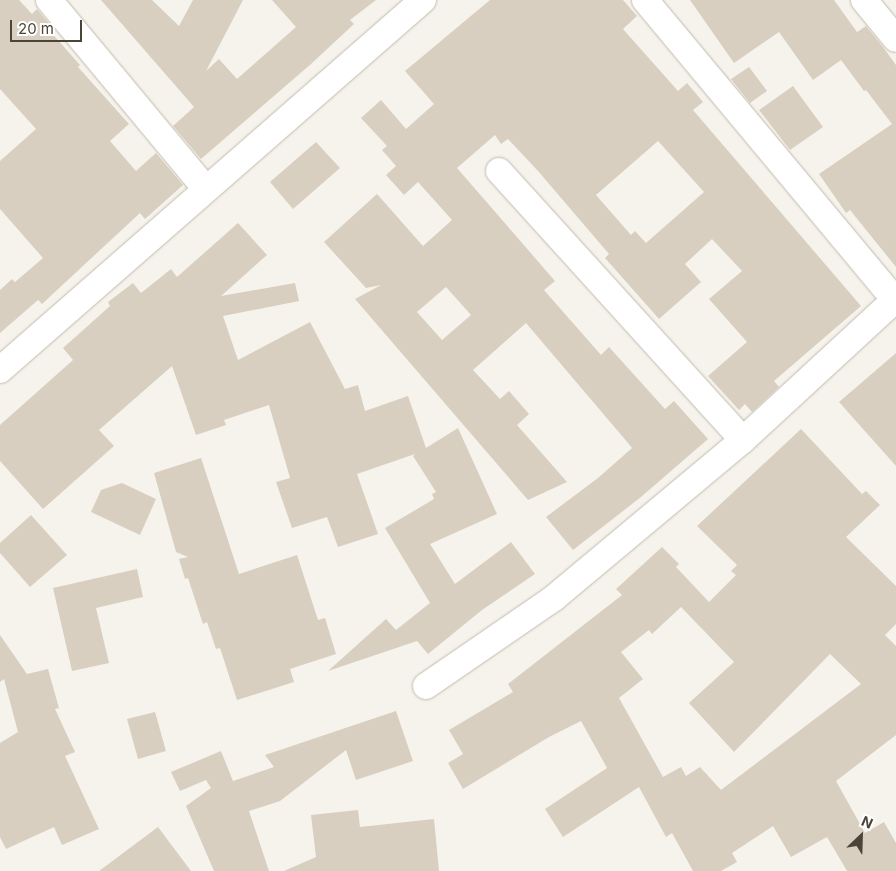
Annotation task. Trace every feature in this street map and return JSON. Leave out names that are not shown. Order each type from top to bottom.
[{"type":"street","points":[[49,0],[205,188]]},
{"type":"street","points":[[0,370],[205,188],[424,0]]},
{"type":"street","points":[[426,686],[554,598],[743,440],[896,300],[645,0]]},
{"type":"street","points":[[864,0],[896,38]]},
{"type":"street","points":[[499,171],[743,440]]},
{"type":"building","points":[[0,0],[19,0],[32,14],[37,9],[52,27],[49,30],[80,65],[78,67],[129,124],[110,141],[136,171],[156,153],[183,185],[145,219],[140,213],[42,304],[38,300],[0,333],[0,290],[12,279],[15,282],[43,258],[0,209],[0,161],[36,129],[0,89]]},
{"type":"building","points":[[101,0],[152,0],[179,26],[193,0],[243,0],[206,71],[219,59],[237,79],[296,27],[272,0],[376,0],[350,20],[354,24],[311,64],[201,159],[173,126],[194,107]]},
{"type":"building","points":[[490,0],[623,0],[637,16],[623,29],[678,91],[687,83],[703,102],[693,110],[861,306],[774,381],[779,387],[752,412],[745,404],[739,410],[708,376],[747,342],[709,299],[742,271],[712,239],[685,264],[701,282],[659,319],[605,258],[609,254],[538,171],[508,139],[501,144],[495,135],[457,168],[555,281],[544,290],[601,355],[609,347],[665,409],[674,401],[708,439],[641,497],[573,550],[546,517],[598,478],[632,448],[628,443],[526,323],[473,370],[500,399],[509,391],[529,414],[517,425],[567,482],[528,500],[355,299],[381,285],[366,288],[324,242],[377,194],[423,246],[452,220],[418,182],[404,195],[386,175],[396,166],[382,150],[387,146],[361,118],[381,100],[406,129],[434,104],[405,71]],"holes":[[[658,141],[704,192],[646,243],[635,231],[631,235],[596,195]],[[446,287],[471,315],[442,340],[417,312]]]},
{"type":"building","points":[[690,0],[834,0],[857,32],[866,26],[883,47],[896,65],[896,267],[850,210],[846,213],[819,174],[892,124],[866,90],[864,91],[841,60],[813,80],[779,32],[734,63]]},
{"type":"building","points":[[749,67],[767,91],[750,103],[731,79]]},
{"type":"building","points":[[793,86],[823,127],[790,150],[759,110]]},
{"type":"building","points":[[316,142],[340,168],[293,209],[270,182]]},
{"type":"building","points":[[238,223],[267,255],[221,296],[295,283],[299,301],[223,316],[238,360],[310,322],[345,389],[358,385],[365,411],[408,396],[426,448],[458,428],[497,514],[430,544],[455,584],[511,542],[535,574],[482,610],[428,654],[417,641],[328,671],[386,619],[396,630],[430,603],[385,528],[434,499],[432,494],[436,492],[413,456],[415,454],[357,474],[378,534],[338,547],[327,517],[292,528],[276,482],[290,478],[269,405],[224,420],[226,425],[196,435],[172,366],[99,430],[114,446],[43,509],[0,461],[0,425],[73,360],[63,348],[110,306],[108,302],[133,283],[141,293],[171,269],[177,277]]},
{"type":"building","points":[[896,353],[896,466],[839,402]]},
{"type":"building","points":[[801,429],[862,494],[866,491],[880,505],[846,537],[896,586],[896,624],[885,635],[896,646],[896,735],[836,781],[865,833],[884,822],[896,843],[896,871],[847,871],[827,837],[791,857],[773,826],[732,853],[737,862],[721,871],[693,871],[672,833],[666,837],[639,787],[563,837],[545,809],[607,768],[581,721],[549,737],[463,789],[448,763],[463,754],[449,730],[513,692],[508,684],[622,595],[616,589],[662,547],[679,564],[676,567],[709,602],[736,575],[731,571],[737,565],[697,526]],"holes":[[[681,607],[734,662],[689,703],[734,752],[830,654],[861,684],[721,790],[700,767],[686,776],[681,767],[663,777],[619,698],[643,679],[621,652],[649,630],[652,634]]]},
{"type":"building","points":[[201,458],[239,574],[297,555],[318,620],[325,618],[336,654],[290,669],[294,682],[237,700],[220,648],[216,649],[207,622],[203,624],[188,578],[185,579],[179,559],[188,557],[176,552],[154,473]]},
{"type":"building","points":[[122,483],[156,499],[140,535],[91,512],[101,490]]},
{"type":"building","points":[[31,515],[67,555],[30,587],[0,553],[0,543]]},
{"type":"building","points":[[137,569],[143,597],[96,608],[109,663],[72,671],[53,588]]},
{"type":"building","points":[[0,635],[27,674],[48,669],[59,708],[55,709],[75,752],[65,756],[99,829],[62,845],[54,827],[6,849],[0,837],[0,743],[18,732],[4,679],[0,682]]},
{"type":"building","points":[[396,711],[413,761],[356,780],[346,750],[280,801],[249,811],[269,871],[214,871],[186,806],[211,788],[206,780],[180,791],[171,772],[221,751],[233,781],[274,767],[265,755]]},
{"type":"building","points":[[155,712],[166,751],[138,759],[127,719]]},
{"type":"building","points":[[358,810],[360,827],[434,819],[439,871],[284,871],[316,857],[311,815]]},
{"type":"building","points":[[158,827],[191,871],[99,871]]}]
